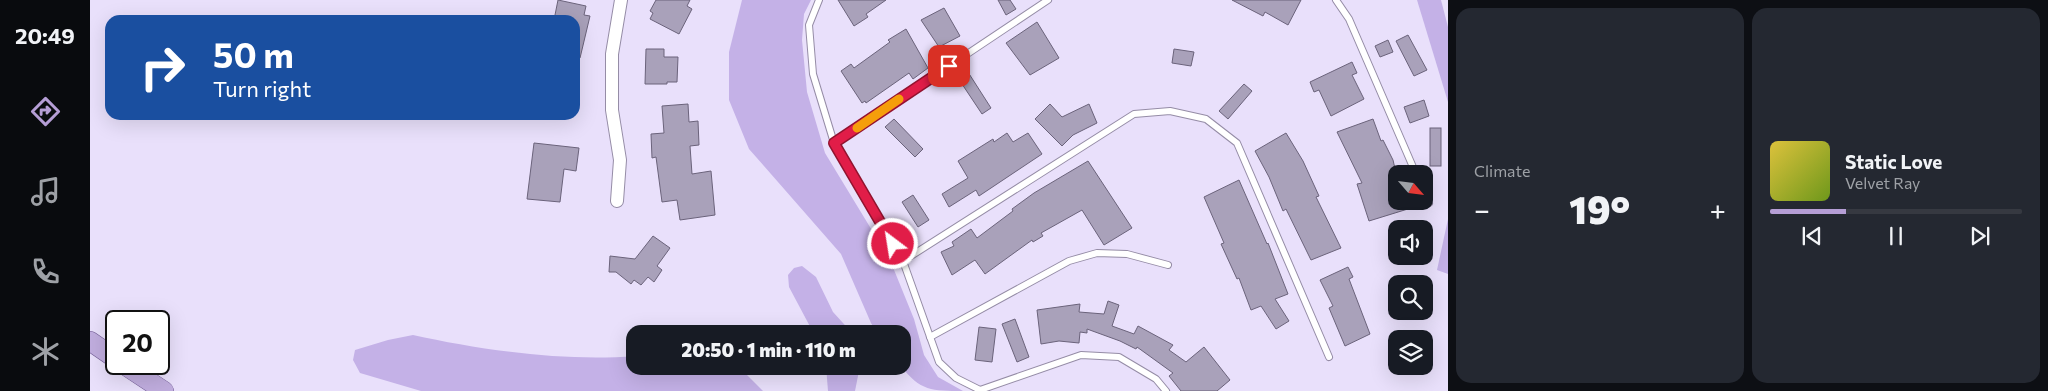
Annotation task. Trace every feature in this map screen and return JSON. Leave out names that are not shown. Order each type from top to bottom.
[{"type":"main road","points":[[90,341],[105,351]]},
{"type":"main road","points":[[140,375],[164,391]]},
{"type":"street","points":[[617,201],[620,160],[612,110],[612,54],[621,0]]},
{"type":"lane","points":[[819,0],[809,25],[813,74],[834,143],[903,261],[939,362],[956,378],[981,391],[1081,355],[1120,357],[1156,379],[1166,391]]},
{"type":"lane","points":[[834,143],[1048,0]]},
{"type":"lane","points":[[1336,0],[1349,19],[1412,165]]},
{"type":"lane","points":[[903,261],[1134,114],[1170,111],[1206,119],[1237,143],[1329,357]]},
{"type":"lane","points":[[930,337],[1069,260],[1097,253],[1127,254],[1168,265]]},
{"type":"shaded area","points":[[742,0],[811,0],[804,14],[802,40],[807,92],[825,153],[890,260],[914,319],[924,355],[938,377],[963,391],[943,391],[928,388],[909,375],[911,375],[911,325],[872,325],[841,254],[749,149],[729,100],[729,52]]},
{"type":"shaded area","points":[[1417,0],[1441,0],[1448,27],[1448,102]]},
{"type":"shaded area","points":[[1448,219],[1448,274],[1437,270]]},
{"type":"shaded area","points":[[802,266],[816,277],[833,312],[845,325],[809,325],[789,287],[788,275],[794,268]]},
{"type":"shaded area","points":[[413,335],[495,350],[552,356],[626,356],[626,375],[747,375],[763,391],[421,391],[360,373],[353,360],[355,350]]},
{"type":"shaded area","points":[[827,375],[858,375],[855,391],[828,391]]},
{"type":"building","points":[[558,0],[586,6],[584,15],[590,16],[580,58],[580,15],[555,15]]},
{"type":"building","points":[[656,0],[690,0],[687,6],[692,9],[679,34],[650,19],[653,13],[650,11]]},
{"type":"building","points":[[838,0],[886,0],[866,14],[868,17],[854,26]]},
{"type":"building","points":[[998,0],[1010,0],[1016,9],[1006,15]]},
{"type":"building","points":[[1232,0],[1301,0],[1288,25],[1265,12],[1263,16]]},
{"type":"building","points":[[944,8],[960,36],[939,47],[921,20]]},
{"type":"building","points":[[1037,22],[1059,58],[1030,75],[1006,43]]},
{"type":"building","points":[[906,29],[928,68],[913,79],[909,73],[866,103],[865,101],[862,103],[841,71],[851,64],[854,68],[890,42],[888,40]]},
{"type":"building","points":[[1408,35],[1427,70],[1414,76],[1396,41]]},
{"type":"building","points":[[1388,40],[1393,52],[1380,57],[1375,46]]},
{"type":"building","points":[[646,49],[664,49],[664,57],[678,57],[677,82],[645,84]]},
{"type":"building","points":[[1174,49],[1194,52],[1191,66],[1172,63]]},
{"type":"building","points":[[1352,62],[1357,73],[1352,75],[1364,99],[1331,116],[1319,90],[1314,92],[1310,82]]},
{"type":"building","points":[[966,69],[991,108],[982,114],[956,75]]},
{"type":"building","points":[[1244,84],[1252,91],[1228,119],[1219,111]]},
{"type":"building","points":[[1424,100],[1429,116],[1410,123],[1404,107]]},
{"type":"building","points":[[688,104],[689,122],[698,121],[699,145],[690,146],[692,174],[711,171],[715,215],[680,220],[677,200],[662,202],[656,157],[652,158],[651,134],[664,133],[662,106]]},
{"type":"building","points":[[1050,104],[1062,117],[1089,104],[1097,123],[1073,135],[1062,146],[1035,119]]},
{"type":"building","points":[[894,119],[923,149],[915,157],[885,127]]},
{"type":"building","points":[[1373,119],[1381,141],[1383,140],[1394,165],[1388,165],[1388,210],[1405,210],[1369,221],[1357,184],[1362,183],[1337,132]]},
{"type":"building","points":[[1430,128],[1441,128],[1441,166],[1430,165]]},
{"type":"building","points":[[1007,133],[1013,142],[1028,133],[1042,154],[979,196],[976,190],[949,207],[942,194],[968,178],[958,161],[993,139],[994,142]]},
{"type":"building","points":[[1286,133],[1303,161],[1319,196],[1316,197],[1341,248],[1311,260],[1286,209],[1283,211],[1269,177],[1255,151]]},
{"type":"building","points":[[534,143],[579,148],[576,171],[564,169],[560,202],[527,199]]},
{"type":"building","points":[[1088,161],[1132,228],[1104,245],[1082,210],[1041,233],[1043,236],[1033,242],[1032,240],[985,274],[975,260],[952,275],[941,252],[954,246],[952,242],[971,229],[977,238],[1034,193]]},
{"type":"building","points":[[1239,180],[1268,243],[1288,294],[1275,299],[1289,321],[1276,329],[1261,306],[1251,310],[1239,278],[1237,279],[1221,244],[1224,243],[1204,197]]},
{"type":"building","points":[[913,195],[929,220],[918,227],[902,202]]},
{"type":"building","points":[[653,236],[670,248],[657,266],[662,270],[654,282],[648,277],[641,285],[634,280],[631,284],[616,272],[609,272],[610,256],[635,259]]},
{"type":"building","points":[[1348,267],[1353,277],[1349,279],[1370,334],[1345,346],[1329,308],[1333,306],[1320,280]]},
{"type":"building","points":[[1108,301],[1119,305],[1112,326],[1134,334],[1138,326],[1173,345],[1169,350],[1186,362],[1204,347],[1230,380],[1217,391],[1181,391],[1169,376],[1173,373],[1137,347],[1136,349],[1087,329],[1087,333],[1080,332],[1079,343],[1059,341],[1041,344],[1037,310],[1080,304],[1079,312],[1104,314]]},
{"type":"building","points":[[1015,319],[1029,357],[1017,362],[1002,324]]},
{"type":"building","points":[[979,327],[996,329],[992,362],[975,360]]},
{"type":"slow traffic","points":[[857,128],[899,99]]},
{"type":"route","points":[[893,244],[834,143],[949,66]]}]
